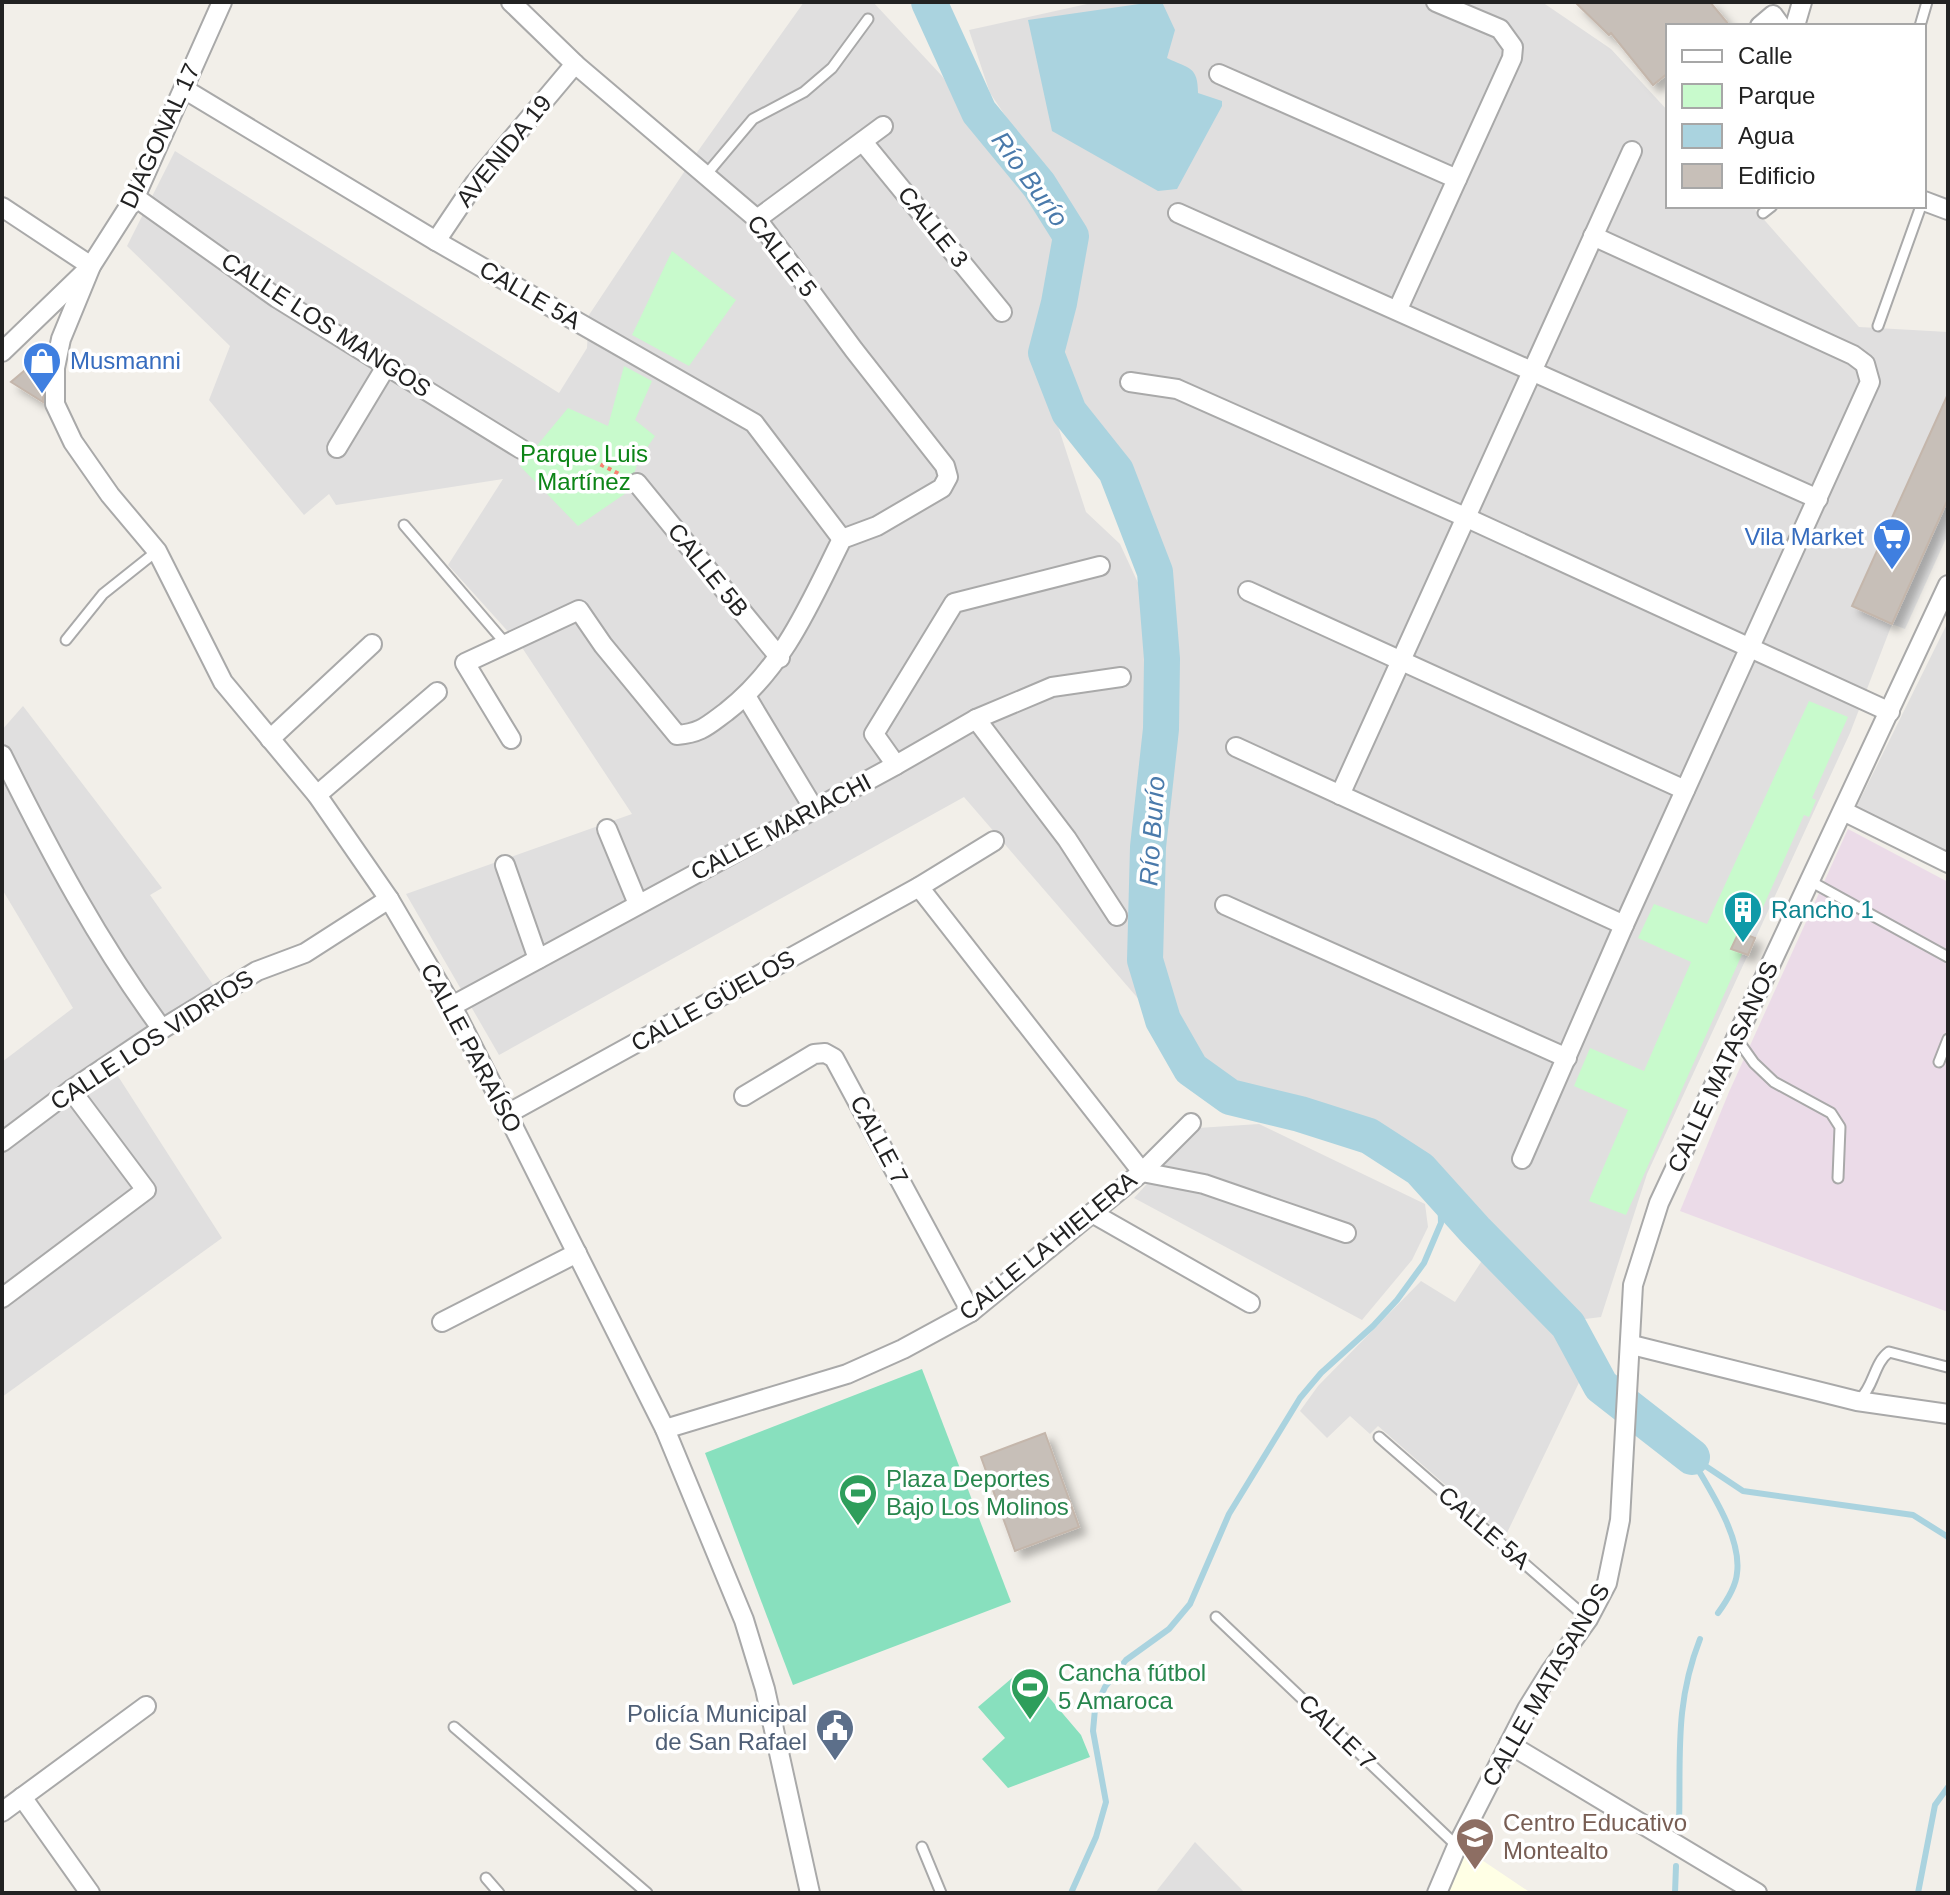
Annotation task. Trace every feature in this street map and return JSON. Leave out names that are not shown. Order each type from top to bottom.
[{"type":"street","name":"DIAGONAL 17","points":[[91,266],[135,197],[222,2]]},
{"type":"street","name":"CALLE 5","points":[[511,2],[575,64],[757,219],[945,466],[948,477],[942,488],[877,526],[842,539]]},
{"type":"street","points":[[1398,309],[1512,58],[1513,47],[1500,29],[1436,2]]},
{"type":"street","points":[[1796,24],[1802,2]]},
{"type":"street","name":"AVENIDA 19","points":[[436,241],[475,183],[575,64]]},
{"type":"street","points":[[1219,74],[1457,179]]},
{"type":"street","name":"CALLE 5A","points":[[184,89],[436,241],[754,423],[842,539]]},
{"type":"street","points":[[757,219],[883,126]]},
{"type":"street","name":"CALLE 3","points":[[863,142],[1002,312]]},
{"type":"street","points":[[1340,795],[1632,151]]},
{"type":"street","name":"CALLE LOS MANGOS","points":[[135,197],[277,298],[521,449]]},
{"type":"street","points":[[1926,202],[1948,210]]},
{"type":"street","points":[[2,207],[91,266],[2,352]]},
{"type":"street","points":[[1178,213],[1818,499]]},
{"type":"street","points":[[1522,1159],[1624,925],[1867,392],[1869,373],[1865,364],[1853,355],[1593,236]]},
{"type":"street","name":"CALLE PARAÍSO","points":[[91,266],[61,339],[55,368],[55,404],[73,442],[102,485],[157,551],[223,682],[317,795],[389,899],[452,1006],[507,1114],[665,1429],[744,1620],[765,1689],[810,1893]]},
{"type":"street","points":[[337,448],[387,365]]},
{"type":"street","points":[[1130,382],[1177,389],[1890,712]]},
{"type":"street","name":"CALLE 5B","points":[[637,483],[780,658]]},
{"type":"street","points":[[511,739],[465,663],[579,610],[603,645],[677,735],[698,733],[746,696],[780,658],[795,635],[842,539]]},
{"type":"street","points":[[896,765],[874,734],[954,603],[1100,566]]},
{"type":"street","name":"CALLE MATASANOS","points":[[1437,1893],[1457,1846],[1509,1744],[1550,1672],[1588,1619],[1607,1583],[1620,1520],[1633,1285],[1648,1235],[1659,1203],[1948,585]]},
{"type":"street","points":[[1248,591],[1685,790]]},
{"type":"street","points":[[270,739],[372,644]]},
{"type":"street","name":"CALLE MARIACHI","points":[[452,1006],[976,719],[1052,687],[1121,677]]},
{"type":"street","points":[[317,795],[437,692]]},
{"type":"street","points":[[746,696],[814,809]]},
{"type":"street","points":[[976,719],[1067,839],[1117,916]]},
{"type":"street","points":[[1236,747],[1624,925]]},
{"type":"street","points":[[2,755],[51,855],[140,999],[162,1029]]},
{"type":"street","points":[[1843,811],[1948,863]]},
{"type":"street","points":[[607,829],[638,904]]},
{"type":"street","name":"CALLE GÜELOS","points":[[507,1114],[919,887],[994,841]]},
{"type":"street","points":[[505,865],[538,959]]},
{"type":"street","points":[[919,887],[1142,1172],[1204,1184],[1346,1233]]},
{"type":"street","name":"CALLE LOS VIDRIOS","points":[[2,1142],[71,1090],[162,1029],[257,971],[305,953],[389,899]]},
{"type":"street","points":[[1225,905],[1567,1058]]},
{"type":"street","name":"CALLE 7","points":[[744,1096],[814,1054],[825,1053],[834,1058],[971,1312]]},
{"type":"street","points":[[2,1298],[146,1190],[71,1090]]},
{"type":"street","name":"CALLE LA HIELERA","points":[[665,1429],[847,1374],[903,1349],[971,1312],[1142,1172],[1191,1123]]},
{"type":"street","points":[[1092,1213],[1250,1303]]},
{"type":"street","points":[[442,1322],[577,1253]]},
{"type":"street","points":[[1632,1345],[1857,1401],[1948,1414]]},
{"type":"street","points":[[2,1812],[146,1706]]},
{"type":"street","points":[[1509,1744],[1757,1893]]},
{"type":"street","points":[[22,1797],[90,1893]]},
{"type":"lane","points":[[1921,24],[1927,2]]},
{"type":"lane","points":[[705,176],[753,119],[804,92],[832,68],[868,19]]},
{"type":"lane","points":[[1763,213],[1769,208]]},
{"type":"lane","points":[[1878,326],[1920,208]]},
{"type":"lane","points":[[404,525],[506,644]]},
{"type":"lane","points":[[66,640],[103,594],[157,551]]},
{"type":"lane","points":[[1810,881],[1948,957]]},
{"type":"lane","points":[[1737,1039],[1754,1063],[1774,1082],[1831,1113],[1840,1127],[1838,1178]]},
{"type":"lane","points":[[1939,1062],[1948,1039]]},
{"type":"lane","points":[[1857,1401],[1864,1396],[1883,1356],[1889,1352],[1947,1367]]},
{"type":"lane","name":"CALLE 5A","points":[[1379,1437],[1588,1619]]},
{"type":"lane","name":"CALLE 7","points":[[1216,1617],[1457,1846]]},
{"type":"lane","points":[[454,1727],[647,1893]]},
{"type":"lane","points":[[922,1847],[941,1893]]},
{"type":"lane","points":[[486,1878],[499,1893]]},
{"type":"path","points":[[521,449],[557,448],[593,460],[637,483]]},
{"type":"shaded area","points":[[804,2],[873,2],[942,76],[973,119],[1033,188],[1061,241],[1051,300],[1039,341],[1039,368],[1086,512],[1120,544],[1145,598],[1146,683],[1132,952],[1148,1010],[964,797],[499,1055],[406,894],[632,814],[521,646],[448,565],[503,479],[336,505],[329,494],[304,515],[209,400],[230,346],[127,246],[175,151],[559,393],[587,348],[589,315],[698,151]]},
{"type":"shaded area","points":[[1096,2],[1542,2],[1611,49],[1666,109],[1666,208],[1754,208],[1859,327],[1948,332],[1948,394],[1852,605],[1892,624],[1850,733],[1647,1174],[1601,1317],[1577,1320],[1421,1158],[1369,1126],[1231,1089],[1198,1063],[1145,960],[1174,664],[1166,577],[1131,480],[1079,404],[1059,359],[1081,239],[1055,190],[990,93],[969,30]]},
{"type":"shaded area","points":[[1948,499],[1948,534],[1905,629],[1892,624]]},
{"type":"shaded area","points":[[1948,622],[1948,874],[1849,822]]},
{"type":"shaded area","points":[[23,706],[162,888],[150,895],[214,986],[105,1056],[222,1238],[2,1397],[2,1062],[73,1008],[2,889],[2,730]]},
{"type":"shaded area","points":[[1848,829],[1948,882],[1948,1312],[1680,1211],[1729,1092]]},
{"type":"shaded area","points":[[1259,1124],[1425,1204],[1428,1227],[1412,1260],[1362,1320],[1134,1198],[1198,1128]]},
{"type":"shaded area","points":[[1483,1259],[1561,1334],[1586,1368],[1505,1537],[1378,1426],[1370,1434],[1350,1416],[1327,1438],[1300,1411],[1318,1386],[1421,1281],[1455,1302]]},
{"type":"shaded area","points":[[1195,1842],[1245,1893],[1155,1893]]},
{"type":"shaded area","name":"Centro Educativo Montealto","points":[[1464,1848],[1531,1893],[1442,1893]]},
{"type":"green space","points":[[672,251],[736,300],[689,366],[632,335]]},
{"type":"green space","name":"Parque Luis Martínez","points":[[624,366],[652,381],[635,420],[655,436],[638,461],[629,491],[578,526],[520,466],[568,408],[608,426]]},
{"type":"green space","points":[[1809,701],[1848,717],[1812,798],[1816,800],[1809,817],[1804,815],[1626,1215],[1589,1201],[1628,1110],[1574,1086],[1590,1048],[1644,1071],[1691,962],[1638,938],[1654,904],[1707,924]]},
{"type":"green space","name":"Plaza Deportes Bajo Los Molinos","points":[[922,1369],[1011,1602],[793,1685],[705,1453]]},
{"type":"green space","name":"Cancha fútbol 5 Amaroca","points":[[1024,1668],[1081,1735],[1090,1757],[1008,1788],[982,1759],[1005,1738],[978,1707]]},
{"type":"water","points":[[1162,2],[1175,30],[1167,58],[1194,73],[1198,93],[1222,101],[1177,189],[1158,191],[1052,131],[1028,20]]},
{"type":"building","points":[[1575,2],[1710,2],[1728,24],[1666,24],[1666,75],[1653,85],[1611,33],[1609,35]]},
{"type":"building","name":"Musmanni","points":[[37,360],[43,364],[43,402],[11,382]]},
{"type":"building","points":[[1948,394],[1948,499],[1892,624],[1852,606]]},
{"type":"building","name":"Rancho 1","points":[[1739,932],[1755,938],[1748,955],[1731,949]]},
{"type":"building","points":[[1045,1433],[1079,1527],[1015,1551],[981,1457]]},
{"type":"waterway","name":"Río Burío","points":[[929,2],[979,112],[1039,185],[1071,236],[1046,353],[1069,412],[1116,471],[1155,572],[1162,659],[1161,729],[1148,847],[1145,960],[1163,1020],[1191,1069],[1230,1097],[1300,1114],[1369,1136],[1420,1169],[1568,1325],[1601,1386],[1692,1457]]},
{"type":"waterway","points":[[1071,1893],[1096,1837],[1106,1802],[1093,1731],[1095,1709],[1105,1687],[1126,1660],[1169,1629],[1190,1604],[1229,1514],[1300,1398],[1321,1373],[1397,1300],[1424,1263],[1441,1223],[1440,1191]]},
{"type":"waterway","points":[[1692,1457],[1743,1491],[1913,1515],[1948,1537]]},
{"type":"waterway","points":[[1693,1461],[1716,1500],[1735,1545],[1735,1584],[1718,1613]]},
{"type":"waterway","points":[[1679,1826],[1682,1709],[1700,1639]]},
{"type":"waterway","points":[[1918,1893],[1935,1805],[1948,1787]]},
{"type":"waterway","points":[[1675,1893],[1676,1866]]},
{"type":"place","name":"Musmanni","points":[[42,395]]},
{"type":"place","name":"Vila Market","points":[[1892,571]]},
{"type":"place","name":"Rancho 1","points":[[1743,944]]},
{"type":"place","name":"Plaza Deportes Bajo Los Molinos","points":[[858,1527]]},
{"type":"place","name":"Cancha fútbol 5 Amaroca","points":[[1030,1721]]},
{"type":"place","name":"Policía Municipal de San Rafael","points":[[835,1762]]},
{"type":"place","name":"Centro Educativo Montealto","points":[[1475,1871]]}]
